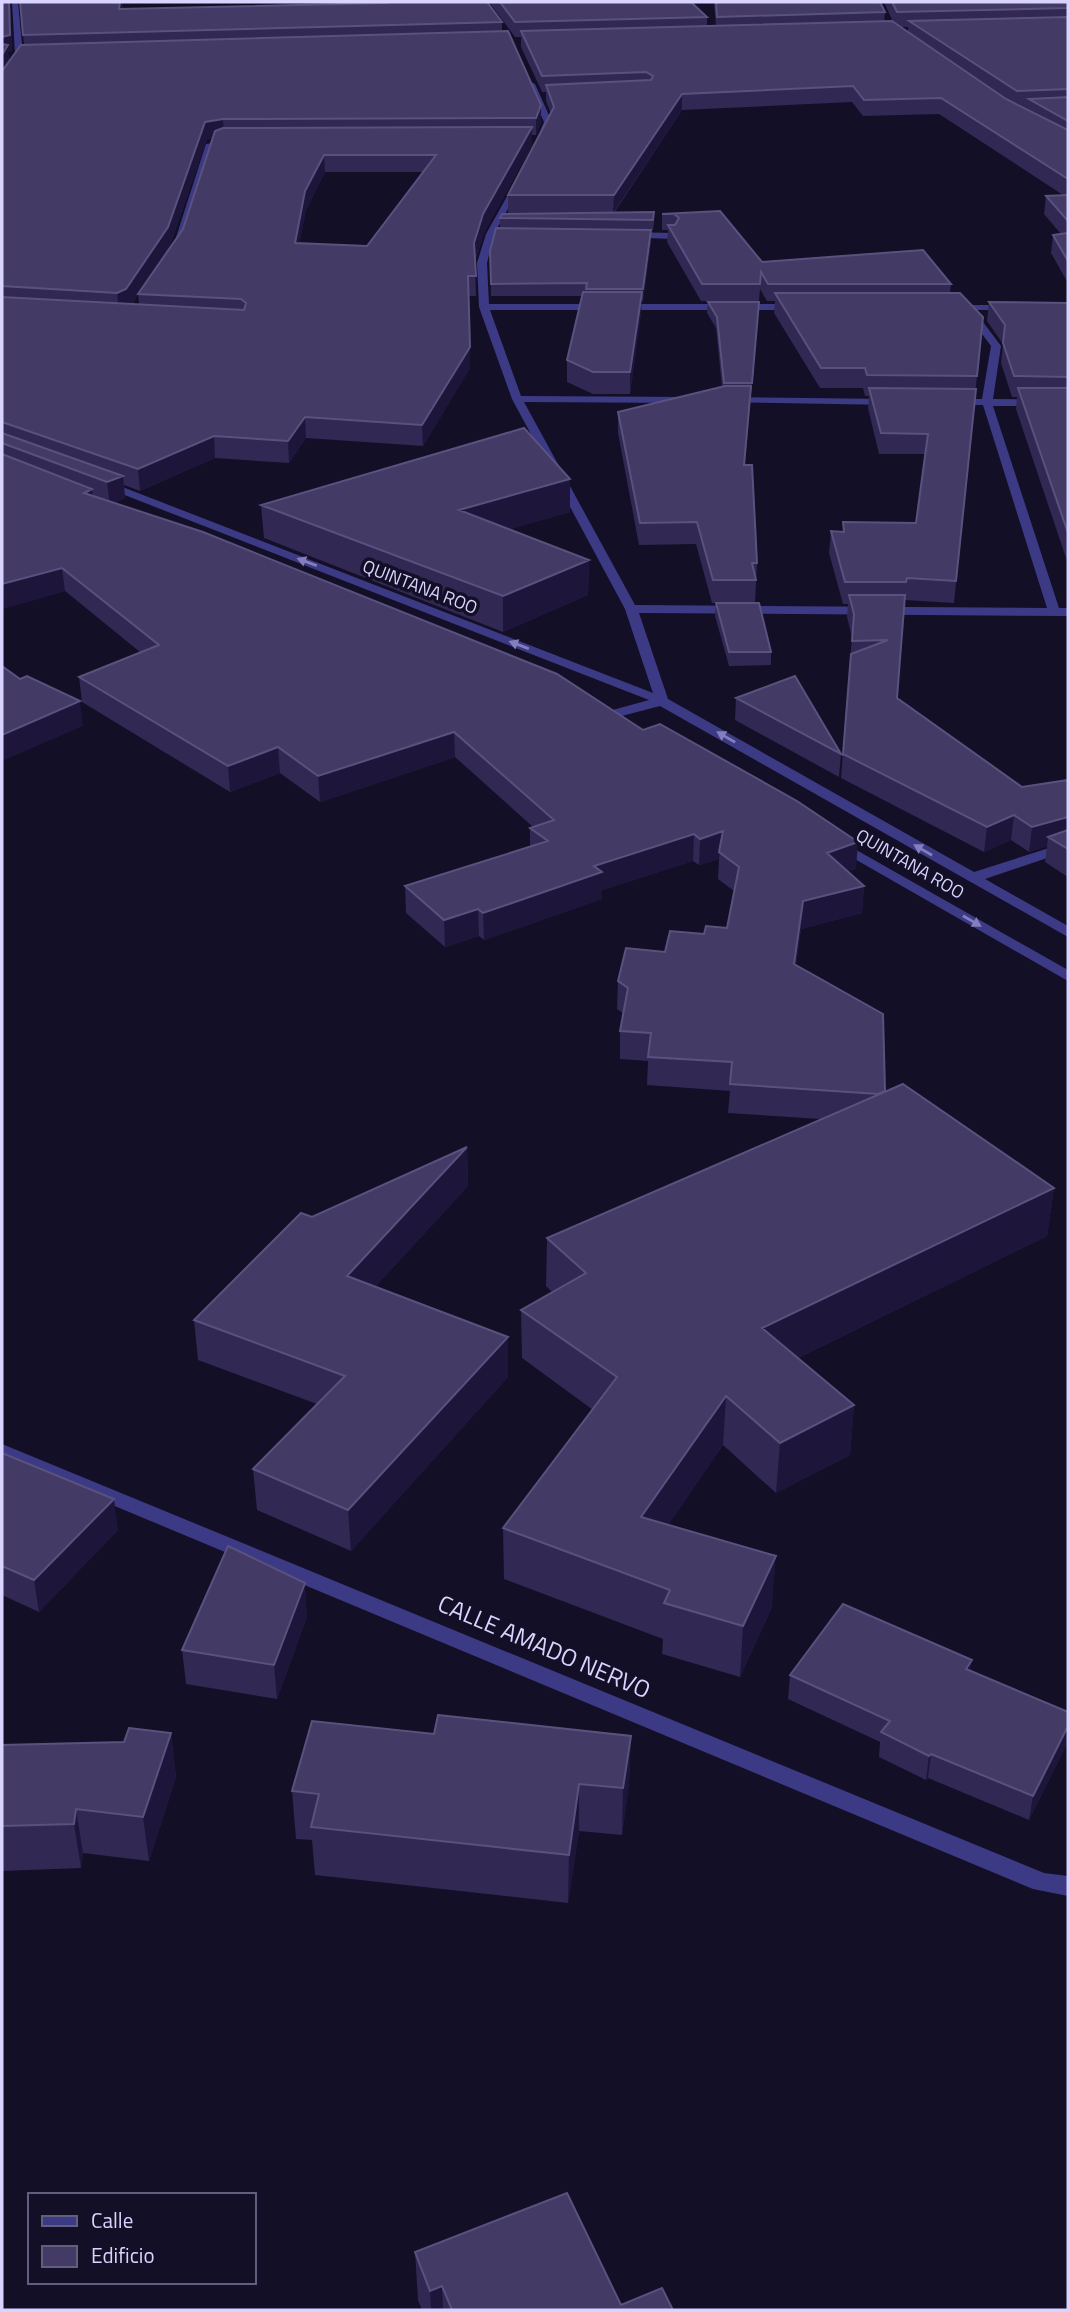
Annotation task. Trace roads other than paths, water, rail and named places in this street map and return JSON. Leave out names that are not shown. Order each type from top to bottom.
[{"type":"street","points":[[2,83],[15,55],[15,2]]},
{"type":"street","points":[[15,55],[33,55]]},
{"type":"street","points":[[527,76],[548,122],[535,152]]},
{"type":"street","points":[[537,97],[551,96]]},
{"type":"street","points":[[527,140],[541,140]]},
{"type":"street","points":[[170,258],[177,247],[210,144],[237,141]]},
{"type":"street","points":[[523,174],[491,234],[482,263],[484,307],[517,399],[631,609],[662,701],[614,714]]},
{"type":"street","points":[[499,219],[511,219]]},
{"type":"street","points":[[491,234],[503,234]]},
{"type":"street","points":[[621,235],[673,236]]},
{"type":"street","points":[[484,307],[814,307]]},
{"type":"street","points":[[938,307],[1030,307]]},
{"type":"street","points":[[966,307],[996,346],[987,402],[1054,611]]},
{"type":"street","points":[[517,399],[904,402]]},
{"type":"street","points":[[945,402],[1068,403]]},
{"type":"street","name":"QUINTANA ROO","points":[[94,480],[662,701],[1068,932]]},
{"type":"street","points":[[631,609],[1068,612]]},
{"type":"street","name":"QUINTANA ROO","points":[[829,838],[1068,976]]},
{"type":"street","points":[[972,878],[1068,846]]},
{"type":"street","name":"CALLE AMADO NERVO","points":[[2,1451],[1042,1882],[1068,1886]]}]
